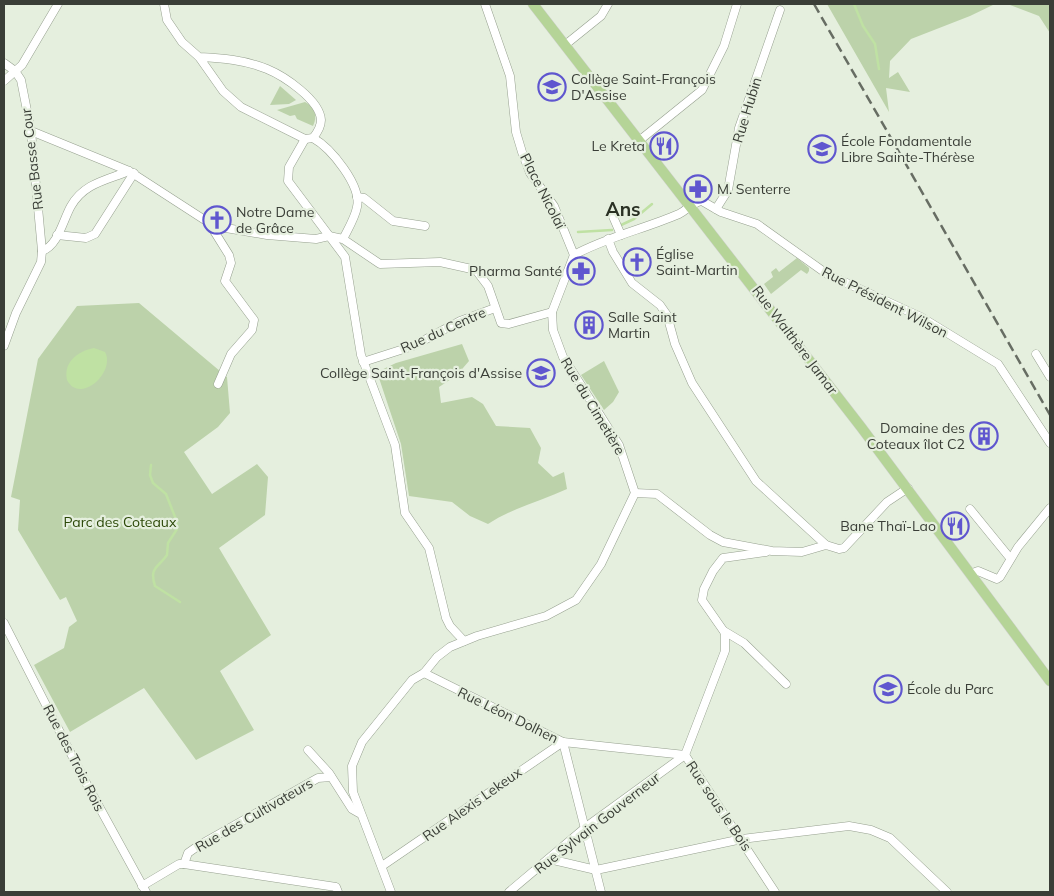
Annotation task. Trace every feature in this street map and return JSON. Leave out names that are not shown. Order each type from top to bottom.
[{"type":"main road","name":"Rue Walthère Jamar","points":[[533,4],[908,488],[1050,681]]},
{"type":"street","points":[[4,81],[22,65],[58,4]]},
{"type":"street","points":[[164,4],[167,20],[182,42],[199,57],[204,67],[232,100],[305,140],[314,138]]},
{"type":"street","name":"Place Nicolaï","points":[[485,4],[507,67],[516,132],[522,152],[530,173],[554,206],[574,255]]},
{"type":"street","points":[[565,44],[601,16],[608,4]]},
{"type":"street","points":[[640,140],[702,90],[724,46],[737,4]]},
{"type":"street","name":"Rue Hubin","points":[[716,210],[728,190],[739,128],[780,10]]},
{"type":"street","points":[[199,57],[230,59],[266,69],[285,78],[317,107],[321,120],[314,138]]},
{"type":"street","points":[[4,63],[15,71]]},
{"type":"street","name":"Rue Basse Cour","points":[[4,346],[16,313],[41,262],[42,251],[31,131],[21,80],[15,71]]},
{"type":"street","points":[[31,131],[132,172],[214,226],[274,235],[316,239],[329,236],[343,239],[380,264],[440,262],[476,270],[485,280],[501,323],[509,324],[552,312],[574,255],[608,239],[679,214],[691,206]]},
{"type":"street","points":[[314,138],[336,160],[356,189],[358,207],[343,239]]},
{"type":"street","points":[[305,140],[289,167],[288,181],[345,257],[363,362],[395,445],[404,513],[429,548],[446,618],[450,626],[464,641]]},
{"type":"street","points":[[57,235],[86,238],[95,234],[132,172]]},
{"type":"street","name":"Rue Basse Cour","points":[[42,251],[48,249],[80,193],[96,183],[132,172]]},
{"type":"street","points":[[357,197],[364,198],[392,222],[426,226]]},
{"type":"street","name":"Rue Président Wilson","points":[[691,206],[702,200],[716,210],[757,224],[827,274],[921,317],[998,364],[1050,443]]},
{"type":"street","points":[[611,212],[621,235]]},
{"type":"street","points":[[214,226],[214,231],[229,255],[231,263],[225,281],[254,320],[252,330],[230,354],[218,384]]},
{"type":"street","points":[[608,239],[613,252],[632,283],[660,305],[668,315],[675,344],[692,383],[756,481],[826,545],[839,549],[850,544],[887,502],[908,488]]},
{"type":"street","name":"Rue du Centre","points":[[363,362],[413,346],[460,321],[495,308]]},
{"type":"street","name":"Rue du Cimetière","points":[[552,312],[553,330],[563,357],[619,444],[635,493]]},
{"type":"street","points":[[1036,354],[1050,377]]},
{"type":"street","points":[[391,892],[359,813],[353,792],[351,776],[359,747],[369,730],[412,680],[424,673],[443,652],[464,641],[546,616],[576,600],[601,564],[635,493],[657,494],[710,535],[723,542],[772,551],[802,552],[826,545]]},
{"type":"street","points":[[970,574],[978,571],[997,579],[1010,558],[1050,508]]},
{"type":"street","points":[[970,509],[1010,558]]},
{"type":"street","points":[[772,551],[723,558],[713,571],[704,589],[702,600],[724,631],[744,643],[786,684]]},
{"type":"street","name":"Rue des Trois Rois","points":[[4,623],[84,781],[144,889]]},
{"type":"street","name":"Rue sous le Bois","points":[[724,631],[725,651],[685,755],[742,838],[775,892]]},
{"type":"street","name":"Rue Léon Dolhen","points":[[424,673],[563,742],[685,755]]},
{"type":"street","points":[[563,742],[601,892]]},
{"type":"street","name":"Rue Alexis Lekeux","points":[[382,866],[563,742]]},
{"type":"street","points":[[308,750],[331,777],[352,809],[359,813]]},
{"type":"street","name":"Rue Sylvain Gouverneur","points":[[509,892],[586,828],[685,755]]},
{"type":"street","name":"Rue des Cultivateurs","points":[[184,864],[188,853],[205,842],[318,778],[331,777]]},
{"type":"street","points":[[549,859],[596,870],[742,838],[849,826],[871,830],[896,843],[947,892]]},
{"type":"street","points":[[144,889],[179,864],[184,864],[336,887],[338,892]]},
{"type":"green space","points":[[827,4],[995,4],[911,39],[890,61],[889,78],[898,72],[910,92],[886,88],[889,112]]},
{"type":"green space","points":[[1050,4],[1050,33],[1039,16],[1010,5]]},
{"type":"green space","points":[[280,86],[296,100],[289,104],[270,105]]},
{"type":"green space","points":[[305,102],[315,112],[313,126],[297,119],[295,115],[290,116],[277,110]]},
{"type":"green space","points":[[797,258],[809,268],[807,274],[801,270],[771,294],[764,284],[773,277],[771,272],[776,268],[779,272]]},
{"type":"green space","name":"Parc des Coteaux","points":[[139,303],[227,377],[230,413],[218,427],[184,452],[212,494],[257,464],[268,477],[265,515],[219,548],[271,635],[220,671],[254,730],[196,760],[144,688],[70,732],[34,665],[64,648],[69,627],[77,621],[66,597],[60,600],[18,530],[20,500],[11,497],[38,359],[77,306]]},
{"type":"green space","points":[[462,344],[469,361],[457,375],[439,387],[441,403],[472,397],[483,404],[496,426],[530,428],[541,448],[538,463],[553,477],[564,472],[567,489],[517,509],[488,524],[470,516],[452,502],[409,496],[401,444],[377,372],[396,363]]},
{"type":"green space","points":[[604,361],[619,392],[613,402],[604,410],[581,375]]},
{"type":"shaded area","points":[[94,348],[105,352],[106,368],[95,383],[80,389],[73,387],[67,380],[67,368],[77,355]]},
{"type":"waterway","points":[[854,4],[863,26],[875,44],[879,69]]},
{"type":"waterway","points":[[619,226],[634,219],[652,204]]},
{"type":"waterway","points":[[578,232],[612,230]]},
{"type":"waterway","points":[[151,465],[150,475],[153,483],[166,494],[177,522],[177,529],[168,543],[167,555],[155,568],[153,580],[155,586],[180,602]]},
{"type":"railway","points":[[814,4],[1050,415]]},
{"type":"place","name":"Collège Saint-François D'Assise","points":[[552,87]]},
{"type":"place","name":"Le Kreta","points":[[664,146]]},
{"type":"place","name":"École Fondamentale Libre Sainte-Thérèse","points":[[822,149]]},
{"type":"place","name":"M. Senterre","points":[[698,189]]},
{"type":"place","name":"Notre Dame de Grâce","points":[[217,220]]},
{"type":"place","name":"Église Saint-Martin","points":[[637,262]]},
{"type":"place","name":"Pharma Santé","points":[[581,271]]},
{"type":"place","name":"Salle Saint Martin","points":[[589,325]]},
{"type":"place","name":"Collège Saint-François d'Assise","points":[[541,373]]},
{"type":"place","name":"Domaine des Coteaux îlot C2","points":[[984,436]]},
{"type":"place","name":"Bane Thaï-Lao","points":[[955,526]]},
{"type":"place","name":"École du Parc","points":[[888,689]]},
{"type":"district","name":"Ans","points":[[623,209]]}]
